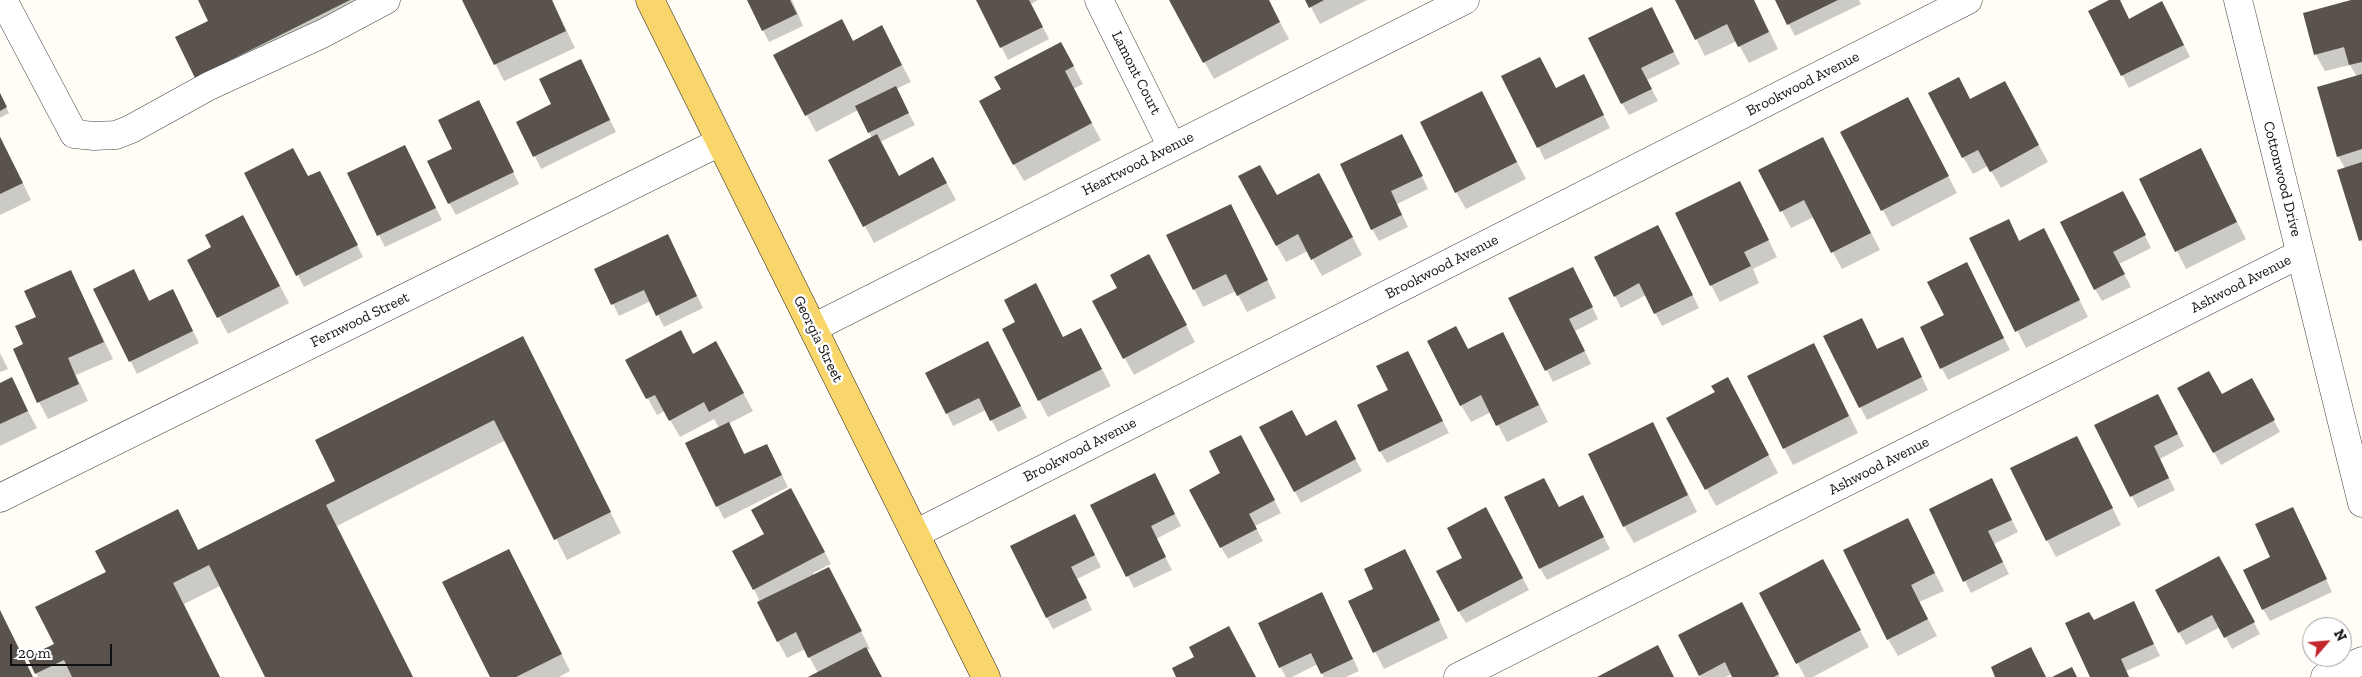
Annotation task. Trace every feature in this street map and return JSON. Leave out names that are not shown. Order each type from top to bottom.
[{"type":"main road","name":"Georgia Street","points":[[650,0],[986,677]]},
{"type":"street","points":[[3,0],[74,134],[94,136],[116,135],[131,129],[208,86],[324,32],[386,0]]},
{"type":"street","name":"Lamont Court","points":[[1099,0],[1172,147]]},
{"type":"street","name":"Heartwood Avenue","points":[[813,328],[1465,0]]},
{"type":"street","name":"Brookwood Avenue","points":[[915,534],[1968,0]]},
{"type":"street","name":"Cottonwood Drive","points":[[2238,0],[2362,503]]},
{"type":"street","name":"Fernwood Street","points":[[0,498],[720,142]]},
{"type":"street","name":"Ashwood Avenue","points":[[1458,677],[2300,254]]},
{"type":"street","points":[[2326,677],[2362,661]]},
{"type":"building","points":[[198,0],[350,0],[195,78],[175,37],[208,21]]},
{"type":"building","points":[[462,0],[552,0],[566,31],[494,65]]},
{"type":"building","points":[[747,0],[790,0],[797,14],[762,31]]},
{"type":"building","points":[[976,0],[1029,0],[1043,27],[1000,48]]},
{"type":"building","points":[[1169,0],[1269,0],[1280,22],[1203,63]]},
{"type":"building","points":[[1305,0],[1324,0],[1309,8]]},
{"type":"building","points":[[1675,0],[1754,0],[1769,32],[1738,47],[1727,24],[1695,40]]},
{"type":"building","points":[[1775,0],[1838,0],[1787,25]]},
{"type":"building","points":[[2109,0],[2120,0],[2129,19],[2162,1],[2184,45],[2121,76],[2088,11]]},
{"type":"building","points":[[2351,0],[2362,0],[2362,62],[2349,65],[2344,47],[2314,55],[2303,13]]},
{"type":"building","points":[[1652,7],[1674,52],[1641,68],[1652,89],[1621,104],[1588,38]]},
{"type":"building","points":[[842,19],[853,41],[882,25],[902,65],[805,116],[773,55]]},
{"type":"building","points":[[1061,42],[1074,66],[1065,71],[1092,123],[1013,165],[979,101],[1001,89],[994,77]]},
{"type":"building","points":[[1540,57],[1556,88],[1584,74],[1604,115],[1537,148],[1501,76]]},
{"type":"building","points":[[581,59],[610,120],[533,157],[516,122],[551,104],[539,79]]},
{"type":"building","points":[[2362,74],[2362,149],[2337,157],[2317,87]]},
{"type":"building","points":[[1959,77],[1970,99],[2005,81],[2039,145],[1990,172],[1978,150],[1962,158],[1928,93]]},
{"type":"building","points":[[896,86],[909,113],[868,133],[855,106]]},
{"type":"building","points":[[1482,91],[1517,162],[1455,193],[1420,122]]},
{"type":"building","points":[[0,93],[7,107],[0,111]]},
{"type":"building","points":[[1908,97],[1949,176],[1881,211],[1840,132]]},
{"type":"building","points":[[479,100],[514,172],[448,204],[427,161],[452,149],[438,120]]},
{"type":"building","points":[[877,134],[899,176],[933,157],[947,183],[863,227],[828,160]]},
{"type":"building","points":[[1402,134],[1423,176],[1391,191],[1402,215],[1371,230],[1340,164]]},
{"type":"building","points":[[0,137],[23,183],[0,194]]},
{"type":"building","points":[[1823,137],[1871,233],[1831,253],[1804,200],[1780,212],[1758,170]]},
{"type":"building","points":[[405,145],[436,208],[377,236],[347,173]]},
{"type":"building","points":[[293,148],[308,176],[320,171],[358,245],[296,276],[244,173]]},
{"type":"building","points":[[2201,148],[2237,222],[2175,252],[2139,179]]},
{"type":"building","points":[[2362,162],[2362,240],[2359,241],[2337,170]]},
{"type":"building","points":[[1260,165],[1277,195],[1319,173],[1353,237],[1311,260],[1298,234],[1276,246],[1238,176]]},
{"type":"building","points":[[1740,181],[1769,240],[1744,252],[1751,266],[1710,286],[1675,213]]},
{"type":"building","points":[[2123,191],[2146,235],[2113,252],[2125,274],[2094,290],[2060,222]]},
{"type":"building","points":[[1231,204],[1268,280],[1237,296],[1226,274],[1193,290],[1166,235]]},
{"type":"building","points":[[243,215],[280,286],[217,318],[187,260],[211,247],[205,235]]},
{"type":"building","points":[[2009,219],[2019,241],[2044,228],[2080,300],[2015,332],[1969,238]]},
{"type":"building","points":[[1658,225],[1693,295],[1654,314],[1639,283],[1614,297],[1594,257]]},
{"type":"building","points":[[668,234],[697,296],[656,316],[644,290],[611,305],[594,269]]},
{"type":"building","points":[[1149,254],[1187,325],[1123,359],[1092,301],[1117,288],[1110,275]]},
{"type":"building","points":[[1967,262],[2004,338],[1940,369],[1920,327],[1944,315],[1927,282]]},
{"type":"building","points":[[1573,267],[1593,307],[1569,319],[1585,351],[1545,371],[1508,298]]},
{"type":"building","points":[[134,269],[149,301],[173,289],[193,331],[129,362],[93,289]]},
{"type":"building","points":[[71,270],[104,342],[68,358],[79,384],[37,403],[13,349],[23,344],[15,326],[36,317],[24,291]]},
{"type":"building","points":[[1036,283],[1063,337],[1081,328],[1102,369],[1038,401],[1002,329],[1015,322],[1004,300]]},
{"type":"building","points":[[1862,318],[1877,349],[1903,337],[1922,377],[1859,408],[1823,336]]},
{"type":"building","points":[[1456,326],[1468,349],[1503,332],[1539,405],[1496,426],[1481,395],[1460,406],[1427,341]]},
{"type":"building","points":[[681,330],[693,354],[716,341],[744,393],[709,412],[704,402],[669,421],[655,395],[646,399],[625,360]]},
{"type":"building","points":[[523,336],[611,512],[554,540],[494,420],[326,505],[413,677],[265,677],[209,565],[173,583],[220,677],[72,677],[64,660],[35,674],[27,657],[54,644],[35,607],[106,572],[95,551],[178,509],[198,550],[335,481],[315,440]]},
{"type":"building","points":[[988,341],[1021,406],[990,421],[979,398],[946,414],[925,373]]},
{"type":"building","points":[[1814,343],[1849,416],[1783,449],[1747,376]]},
{"type":"building","points":[[1408,351],[1443,421],[1379,452],[1357,405],[1388,390],[1376,366]]},
{"type":"building","points":[[2209,371],[2222,394],[2252,378],[2275,420],[2213,453],[2177,388]]},
{"type":"building","points":[[12,377],[28,411],[0,424],[0,383]]},
{"type":"building","points":[[1728,377],[1769,455],[1705,490],[1666,418],[1715,392],[1711,386]]},
{"type":"building","points":[[2158,394],[2178,434],[2154,446],[2169,478],[2130,497],[2094,425]]},
{"type":"building","points":[[1292,410],[1306,436],[1336,420],[1356,459],[1294,492],[1259,427]]},
{"type":"building","points":[[729,422],[744,454],[767,444],[782,475],[716,507],[685,443]]},
{"type":"building","points":[[1653,422],[1688,495],[1623,527],[1588,454]]},
{"type":"building","points":[[1241,435],[1275,500],[1249,514],[1257,529],[1220,548],[1189,490],[1220,473],[1209,451]]},
{"type":"building","points":[[2077,436],[2113,508],[2046,541],[2010,468]]},
{"type":"building","points":[[1155,473],[1175,514],[1151,526],[1166,557],[1126,577],[1090,505]]},
{"type":"building","points":[[1544,478],[1559,507],[1583,495],[1604,537],[1539,569],[1504,497]]},
{"type":"building","points":[[1992,478],[2012,520],[1988,531],[2003,562],[1963,582],[1929,509]]},
{"type":"building","points":[[791,488],[825,552],[753,590],[732,551],[764,534],[751,510]]},
{"type":"building","points":[[1486,507],[1523,578],[1458,612],[1436,571],[1462,558],[1447,528]]},
{"type":"building","points":[[2293,507],[2327,579],[2262,610],[2243,570],[2270,557],[2255,524]]},
{"type":"building","points":[[1075,514],[1095,555],[1071,567],[1087,598],[1046,618],[1010,546]]},
{"type":"building","points":[[1908,518],[1935,573],[1911,585],[1928,619],[1887,640],[1843,550]]},
{"type":"building","points":[[509,549],[562,654],[516,677],[490,677],[442,582]]},
{"type":"building","points":[[1405,549],[1440,620],[1373,653],[1348,601],[1373,589],[1364,569]]},
{"type":"building","points":[[2219,556],[2255,622],[2224,638],[2212,615],[2178,633],[2155,590]]},
{"type":"building","points":[[1823,559],[1861,630],[1796,664],[1759,593]]},
{"type":"building","points":[[829,567],[862,631],[808,658],[796,632],[777,642],[757,602]]},
{"type":"building","points":[[1322,592],[1353,659],[1321,674],[1311,653],[1279,668],[1258,623]]},
{"type":"building","points":[[2134,601],[2154,644],[2121,659],[2129,677],[2090,677],[2065,623],[2089,612],[2094,620]]},
{"type":"building","points":[[1742,602],[1779,674],[1774,677],[1732,677],[1725,662],[1699,676],[1678,635]]},
{"type":"building","points":[[0,610],[33,677],[0,677]]},
{"type":"building","points":[[1229,626],[1256,677],[1176,677],[1172,668],[1194,657],[1189,647]]},
{"type":"building","points":[[1658,645],[1674,677],[1597,677]]},
{"type":"building","points":[[866,647],[882,677],[808,677]]},
{"type":"building","points":[[2031,647],[2046,677],[1995,677],[1991,667]]},
{"type":"building","points":[[2072,667],[2077,677],[2052,677]]}]
